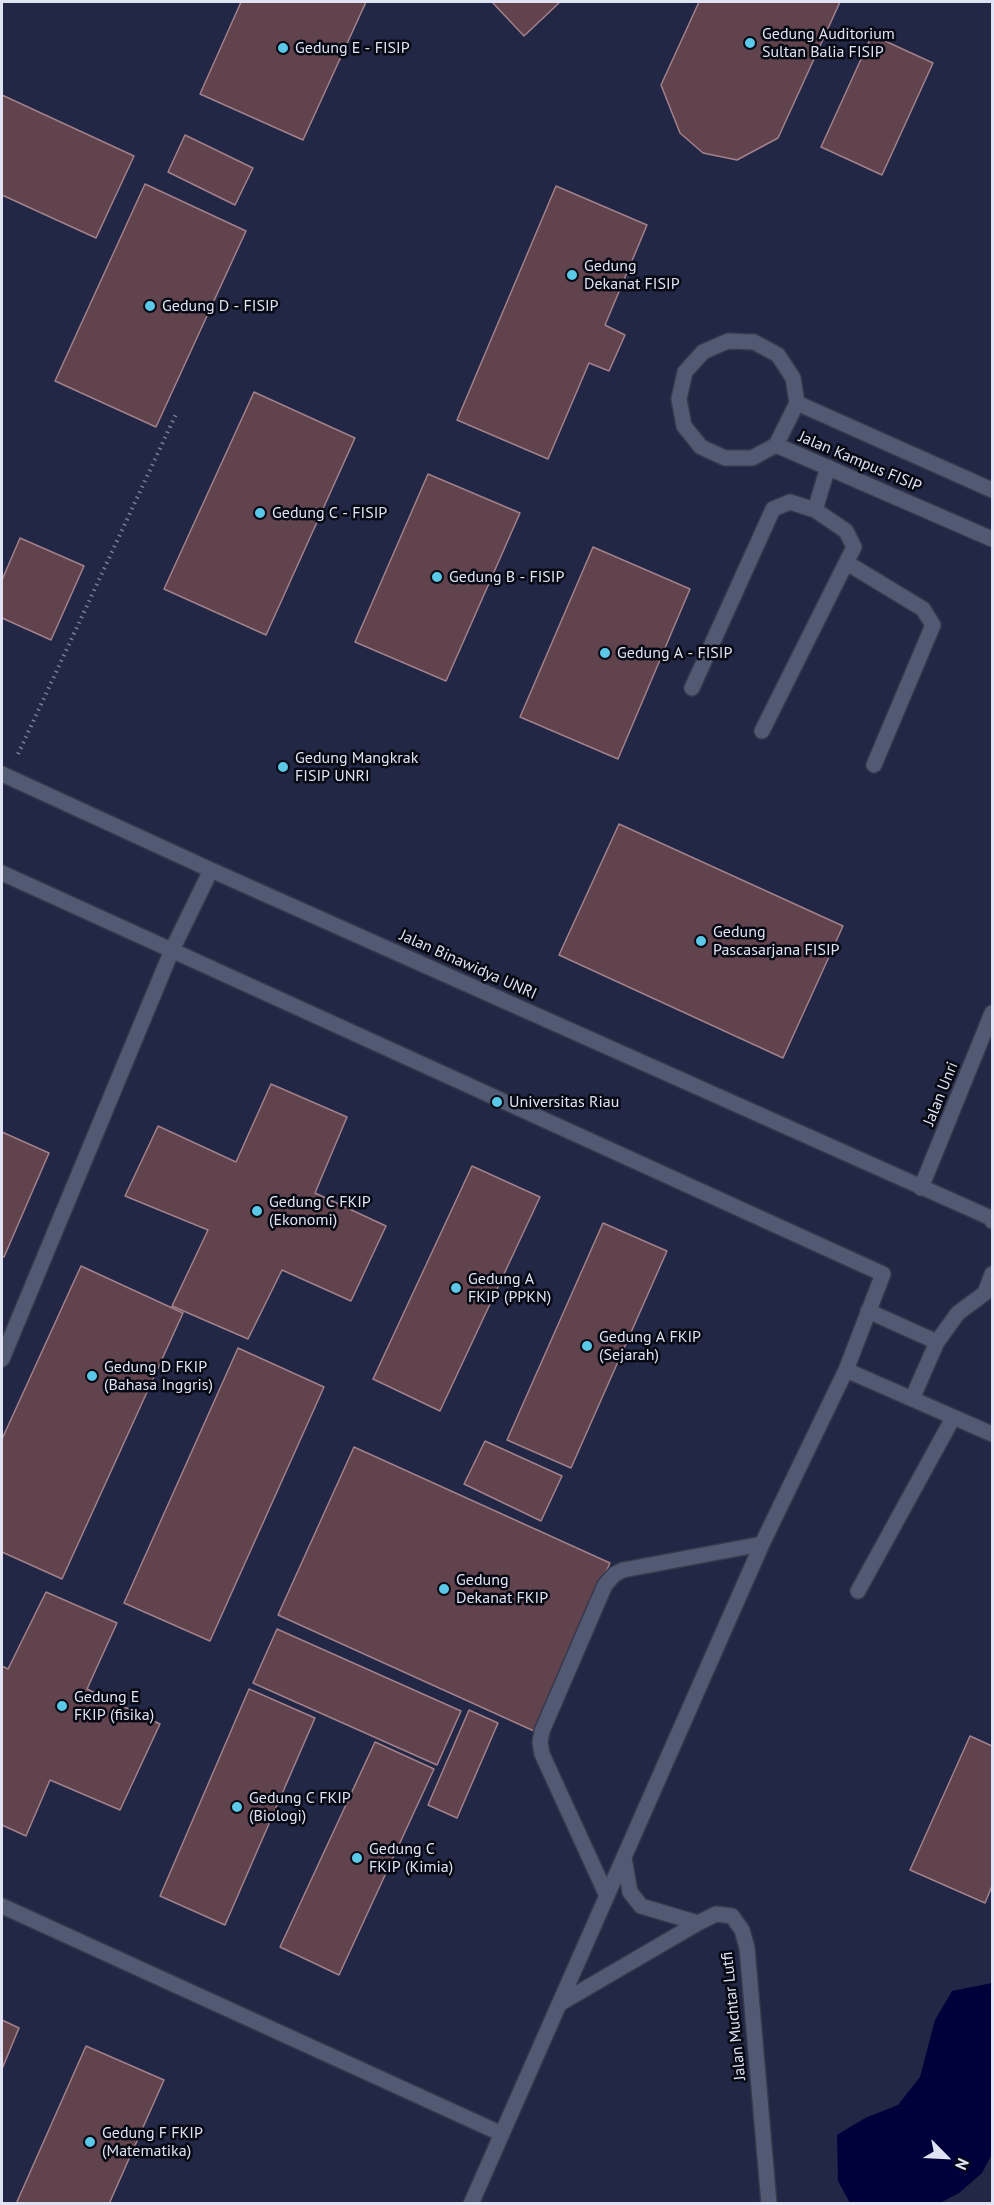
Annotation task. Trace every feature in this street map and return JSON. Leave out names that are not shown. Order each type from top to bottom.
[{"type":"lane","name":"Jalan Kampus FISIP","points":[[993,490],[797,403],[793,378],[778,356],[754,342],[728,341],[703,352],[685,372],[679,399],[684,426],[700,447],[725,458],[752,458],[776,445],[993,539]]},
{"type":"lane","points":[[776,445],[797,403]]},
{"type":"lane","points":[[815,510],[828,467]]},
{"type":"lane","points":[[692,688],[773,508],[790,502],[815,510],[846,531],[854,547],[762,731]]},
{"type":"lane","points":[[847,563],[923,609],[933,625],[874,765]]},
{"type":"lane","name":"Jalan Binawidya UNRI","points":[[4,775],[992,1220]]},
{"type":"lane","points":[[2,1359],[172,950],[211,870]]},
{"type":"lane","points":[[2,873],[883,1274],[846,1370],[762,1544],[471,2204]]},
{"type":"lane","name":"Jalan Unri","points":[[921,1188],[993,1013]]},
{"type":"lane","points":[[912,1399],[937,1342],[958,1313],[985,1293],[993,1274]]},
{"type":"lane","points":[[868,1311],[937,1342]]},
{"type":"lane","points":[[846,1370],[993,1434]]},
{"type":"lane","points":[[858,1591],[953,1418]]},
{"type":"lane","points":[[607,1896],[542,1754],[540,1742],[542,1731],[601,1596],[615,1574],[623,1570],[762,1544]]},
{"type":"lane","points":[[624,1858],[630,1892],[640,1906],[698,1923]]},
{"type":"lane","points":[[2,1906],[502,2134]]},
{"type":"lane","name":"Jalan Muchtar Lutfi","points":[[559,2004],[698,1923],[716,1914],[732,1916],[742,1930],[747,1948],[769,2204]]},
{"type":"path","points":[[4,775],[177,412]]},
{"type":"shaded area","name":"Universitas Riau","points":[[2,2],[992,2],[992,2203],[2,2204]]},
{"type":"shaded area","points":[[992,1983],[992,2154],[982,2173],[959,2193],[940,2203],[850,2203],[838,2181],[837,2135],[865,2118],[898,2105],[920,2077],[935,2020],[952,1991]]},
{"type":"building","name":"Gedung E - FISIP","points":[[241,2],[366,2],[303,140],[200,94]]},
{"type":"building","points":[[492,2],[560,2],[524,36]]},
{"type":"building","name":"Gedung Auditorium Sultan Balia FISIP","points":[[699,2],[840,2],[778,138],[737,160],[703,153],[680,133],[661,85]]},
{"type":"building","points":[[872,35],[933,63],[882,175],[821,147]]},
{"type":"building","points":[[2,95],[134,156],[96,238],[2,195]]},
{"type":"building","points":[[185,135],[253,168],[235,205],[168,172]]},
{"type":"building","name":"Gedung D - FISIP","points":[[145,184],[246,231],[156,427],[55,381]]},
{"type":"building","name":"Gedung Dekanat FISIP","points":[[556,186],[647,225],[605,325],[625,335],[609,371],[589,363],[548,459],[457,420]]},
{"type":"building","name":"Gedung C - FISIP","points":[[254,392],[355,438],[266,635],[164,589]]},
{"type":"building","name":"Gedung B - FISIP","points":[[428,474],[520,513],[446,681],[355,642]]},
{"type":"building","points":[[20,538],[84,566],[51,640],[2,618],[2,580]]},
{"type":"building","name":"Gedung A - FISIP","points":[[593,547],[690,589],[618,759],[520,717]]},
{"type":"building","name":"Gedung Pascasarjana FISIP","points":[[619,824],[843,926],[783,1058],[559,955]]},
{"type":"building","name":"Gedung C FKIP (Ekonomi)","points":[[271,1084],[347,1117],[315,1193],[386,1226],[351,1301],[282,1270],[248,1339],[172,1306],[208,1230],[125,1196],[158,1126],[236,1162]]},
{"type":"building","points":[[2,1132],[49,1153],[4,1257],[2,1256]]},
{"type":"building","name":"Gedung A FKIP (PPKN)","points":[[472,1166],[540,1197],[440,1411],[373,1379]]},
{"type":"building","name":"Gedung A FKIP (Sejarah)","points":[[603,1223],[667,1251],[571,1468],[507,1440]]},
{"type":"building","name":"Gedung D FKIP (Bahasa Inggris)","points":[[81,1266],[183,1313],[62,1579],[2,1552],[2,1439]]},
{"type":"building","name":"Gedung D FKIP (Bahasa Inggris)","points":[[238,1348],[324,1387],[210,1641],[124,1603]]},
{"type":"building","points":[[485,1441],[562,1476],[541,1521],[464,1484]]},
{"type":"building","name":"Gedung Dekanat FKIP","points":[[354,1447],[610,1563],[534,1731],[278,1615]]},
{"type":"building","name":"Gedung E FKIP (fisika)","points":[[46,1592],[117,1623],[87,1689],[160,1724],[120,1810],[50,1780],[26,1836],[2,1825],[2,1666],[8,1669]]},
{"type":"building","points":[[277,1629],[461,1711],[437,1765],[253,1683]]},
{"type":"building","name":"Gedung C FKIP (Biologi)","points":[[249,1689],[315,1718],[225,1925],[160,1896]]},
{"type":"building","points":[[469,1710],[498,1723],[457,1818],[428,1805]]},
{"type":"building","points":[[970,1736],[992,1746],[992,1886],[985,1903],[910,1870]]},
{"type":"building","name":"Gedung C FKIP (Kimia)","points":[[375,1742],[434,1769],[339,1975],[280,1947]]},
{"type":"building","points":[[2,2020],[19,2028],[2,2069]]},
{"type":"building","name":"Gedung F FKIP (Matematika)","points":[[86,2046],[164,2080],[109,2204],[16,2204]]},
{"type":"place","name":"Gedung Auditorium Sultan Balia FISIP","points":[[750,43]]},
{"type":"place","name":"Gedung E - FISIP","points":[[283,48]]},
{"type":"place","name":"Gedung Dekanat FISIP","points":[[572,275]]},
{"type":"place","name":"Gedung D - FISIP","points":[[150,306]]},
{"type":"place","name":"Gedung C - FISIP","points":[[260,513]]},
{"type":"place","name":"Gedung B - FISIP","points":[[437,577]]},
{"type":"place","name":"Gedung A - FISIP","points":[[605,653]]},
{"type":"place","name":"Gedung Mangkrak FISIP UNRI","points":[[283,767]]},
{"type":"place","name":"Gedung Pascasarjana FISIP","points":[[701,941]]},
{"type":"place","name":"Universitas Riau","points":[[497,1102]]},
{"type":"place","name":"Gedung C FKIP (Ekonomi)","points":[[257,1211]]},
{"type":"place","name":"Gedung A FKIP (PPKN)","points":[[456,1288]]},
{"type":"place","name":"Gedung A FKIP (Sejarah)","points":[[587,1346]]},
{"type":"place","name":"Gedung D FKIP (Bahasa Inggris)","points":[[92,1376]]},
{"type":"place","name":"Gedung Dekanat FKIP","points":[[444,1589]]},
{"type":"place","name":"Gedung E FKIP (fisika)","points":[[62,1706]]},
{"type":"place","name":"Gedung C FKIP (Biologi)","points":[[237,1807]]},
{"type":"place","name":"Gedung C FKIP (Kimia)","points":[[357,1858]]},
{"type":"place","name":"Gedung F FKIP (Matematika)","points":[[90,2142]]}]
